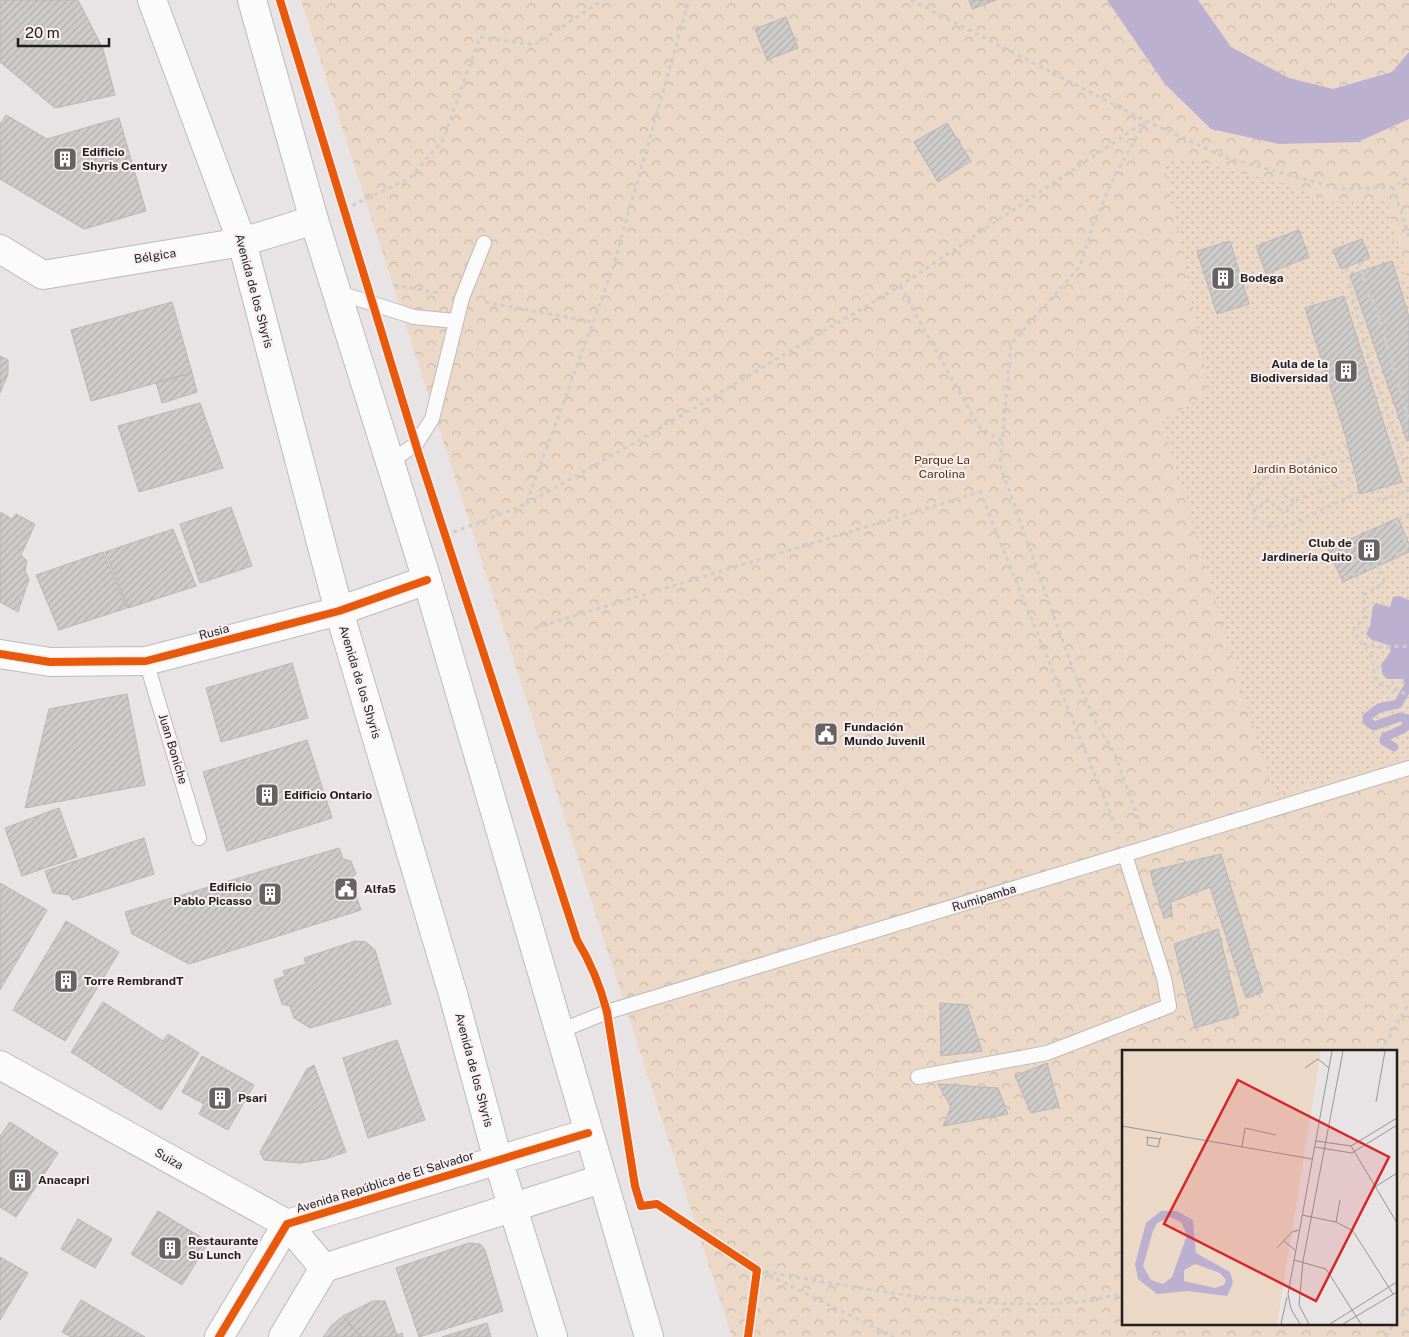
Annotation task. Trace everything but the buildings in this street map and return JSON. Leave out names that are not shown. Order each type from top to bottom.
[{"type":"main road","name":"Avenida de los Shyris","points":[[152,0],[242,242],[339,611],[453,994],[498,1160],[553,1337]]},
{"type":"main road","points":[[252,0],[314,220],[427,580],[560,1031],[601,1179],[649,1337]]},
{"type":"main road","name":"Bélgica","points":[[0,249],[42,275],[242,242],[314,220]]},
{"type":"main road","name":"Rusia","points":[[0,654],[50,662],[146,661],[339,611],[427,580]]},
{"type":"main road","name":"Suiza","points":[[0,1065],[287,1224],[324,1268]]},
{"type":"main road","name":"Avenida República de El Salvador","points":[[219,1337],[287,1224],[588,1133]]},
{"type":"main road","points":[[283,1337],[324,1268],[601,1179]]},
{"type":"lane","points":[[390,462],[416,444],[432,419],[455,321],[484,243]]},
{"type":"lane","points":[[337,292],[414,317],[455,321]]},
{"type":"lane","name":"Juan Boniche","points":[[146,661],[199,838]]},
{"type":"lane","name":"Rumipamba","points":[[560,1031],[607,1012],[1124,848],[1149,848],[1409,768]]},
{"type":"lane","points":[[918,1076],[1047,1053],[1169,1006],[1164,978],[1124,848]]},
{"type":"path","points":[[345,209],[410,178],[443,140],[480,37],[534,45],[603,0]]},
{"type":"path","points":[[526,504],[612,271],[688,0]]},
{"type":"path","points":[[911,0],[1146,121],[1227,158],[1340,189],[1393,187],[1409,177]]},
{"type":"path","points":[[446,535],[526,504],[900,286],[1146,121]]},
{"type":"path","points":[[1146,121],[1116,172],[1094,222],[1080,266],[1011,344],[1000,465],[1073,670],[1098,725],[1114,752],[1149,848]]},
{"type":"path","points":[[1393,187],[1409,237]]},
{"type":"path","points":[[1359,262],[1368,294],[1375,305],[1409,420]]},
{"type":"path","points":[[1346,268],[1353,301],[1394,436],[1403,460],[1409,458]]},
{"type":"path","points":[[392,284],[445,294]]},
{"type":"path","points":[[900,286],[979,427],[1002,441]]},
{"type":"path","points":[[476,300],[593,322]]},
{"type":"path","points":[[1348,445],[1268,475],[1249,493],[1253,512],[1255,518],[1272,527],[1288,526],[1359,492]]},
{"type":"path","points":[[1294,501],[1285,496],[1285,489],[1293,481],[1324,467],[1351,459]]},
{"type":"path","points":[[1253,512],[1268,500],[1274,502],[1282,511],[1287,510],[1294,501],[1356,477]]},
{"type":"path","points":[[1378,489],[1379,501],[1409,490]]},
{"type":"path","points":[[535,628],[980,492],[1124,848]]},
{"type":"path","points":[[1344,578],[1409,549],[1396,520],[1409,514]]},
{"type":"path","points":[[1376,564],[1382,575],[1383,583],[1364,595],[1365,617],[1354,628],[1373,660],[1374,677],[1380,684],[1398,693],[1409,695]]},
{"type":"path","points":[[1363,644],[1391,647],[1409,646]]},
{"type":"path","points":[[1382,1050],[1409,1004]]},
{"type":"path","points":[[641,1206],[657,1204],[757,1270],[894,1337]]},
{"type":"path","points":[[757,1270],[880,1292],[1007,1304],[1079,1302],[1122,1294]]},
{"type":"path","points":[[748,1337],[757,1270]]},
{"type":"path","points":[[1396,1321],[1409,1309]]},
{"type":"path","points":[[1386,1337],[1394,1324]]},
{"type":"green space","name":"Parque La Carolina","points":[[301,0],[1409,0],[1409,1337],[732,1337]]},
{"type":"green space","name":"Jardin Botánico","points":[[1192,160],[1307,191],[1331,202],[1386,201],[1409,285],[1409,757],[1273,794],[1162,420],[1210,393],[1164,161]]},
{"type":"shaded area","points":[[1107,0],[1198,0],[1231,47],[1289,78],[1333,89],[1392,72],[1409,52],[1409,119],[1358,142],[1279,144],[1211,129],[1164,83]]},
{"type":"shaded area","points":[[1399,596],[1409,600],[1409,685],[1405,684],[1403,679],[1387,679],[1383,675],[1381,665],[1391,651],[1388,645],[1372,640],[1366,634],[1370,626],[1373,606],[1376,603],[1390,607],[1393,597]]},
{"type":"waterway","points":[[1409,685],[1398,704],[1379,708],[1367,717],[1367,721],[1374,726],[1400,717],[1409,719]]},
{"type":"waterway","points":[[1394,747],[1384,741],[1385,737],[1403,729],[1409,724]]},
{"type":"cycle path","points":[[280,0],[419,455],[577,940],[591,966],[607,1012],[635,1186],[641,1206],[657,1204],[757,1270],[748,1337]]},
{"type":"cycle path","points":[[0,654],[50,662],[146,661],[339,611],[427,580]]},
{"type":"cycle path","points":[[219,1337],[287,1224],[588,1133]]},
{"type":"place","name":"Edificio Shyris Century","points":[[65,159]]},
{"type":"place","name":"Bodega","points":[[1223,278]]},
{"type":"place","name":"Aula de la Biodiversidad","points":[[1346,371]]},
{"type":"place","name":"Club de Jardinería Quito","points":[[1369,550]]},
{"type":"place","name":"Fundación Mundo Juvenil","points":[[826,734]]},
{"type":"place","name":"Edificio Ontario","points":[[267,795]]},
{"type":"place","name":"Alfa5","points":[[346,889]]},
{"type":"place","name":"Edificio Pablo Picasso","points":[[270,894]]},
{"type":"place","name":"Torre RembrandT","points":[[66,981]]},
{"type":"place","name":"Psari","points":[[220,1098]]},
{"type":"place","name":"Anacapri","points":[[20,1180]]},
{"type":"place","name":"Restaurante Su Lunch","points":[[170,1248]]}]
